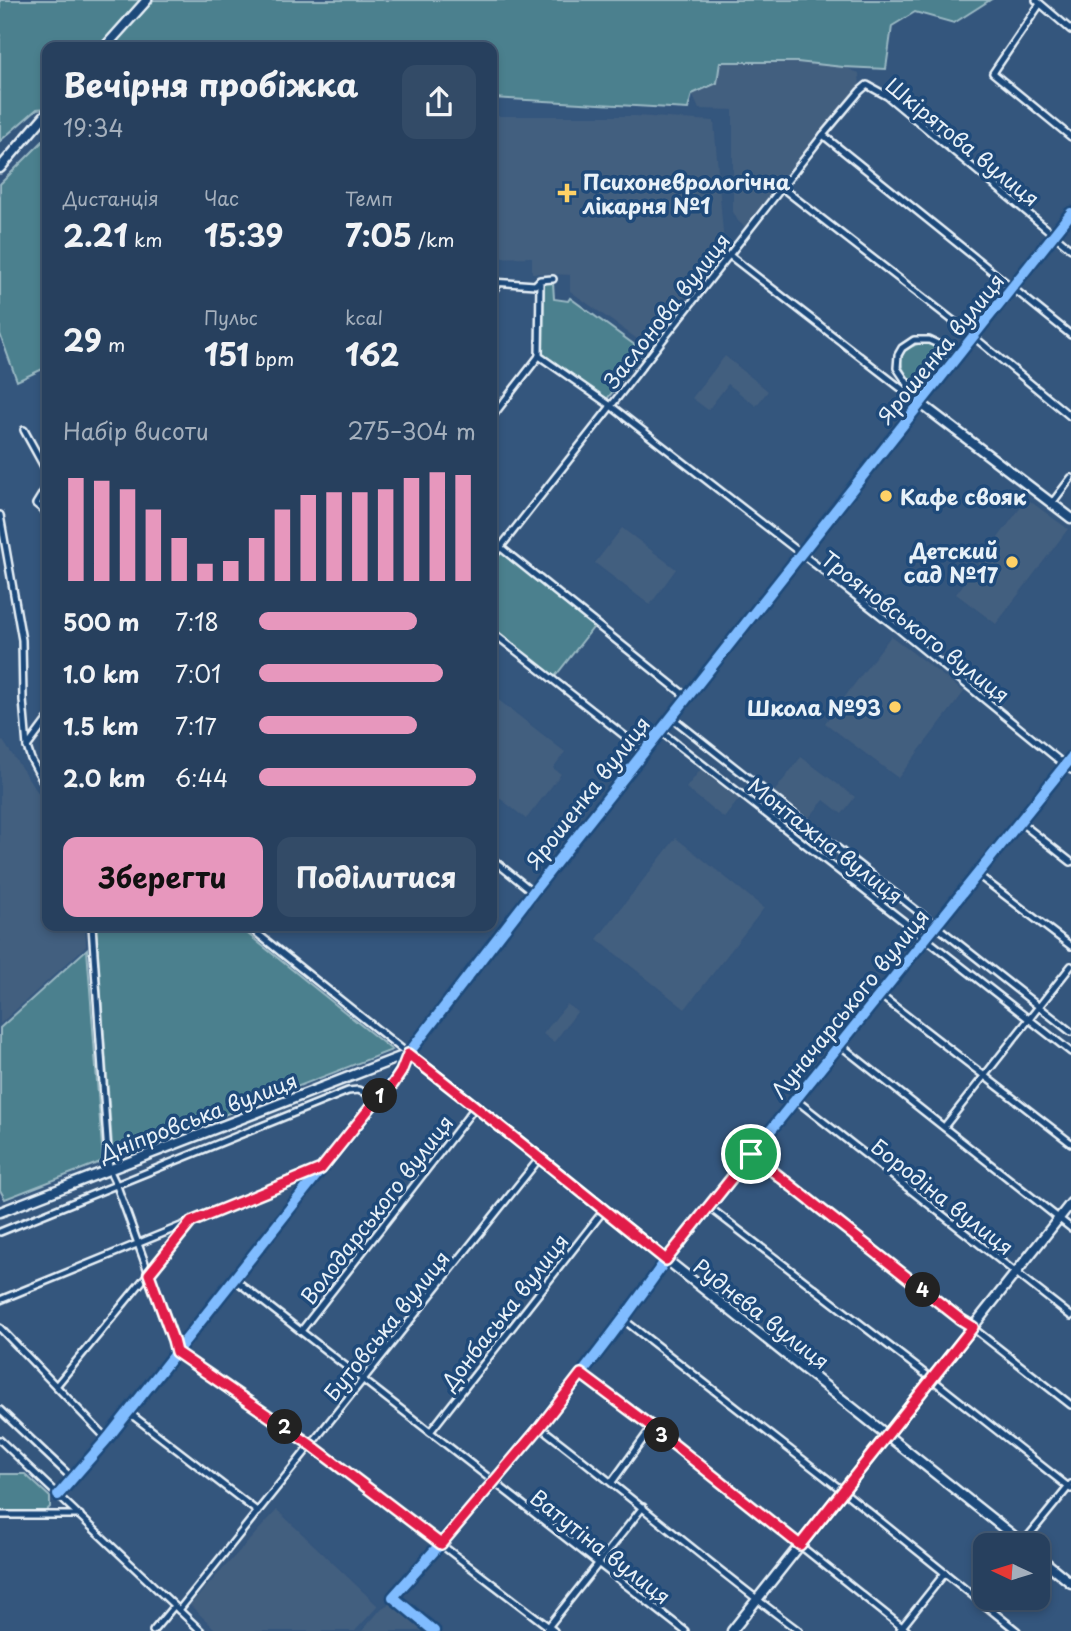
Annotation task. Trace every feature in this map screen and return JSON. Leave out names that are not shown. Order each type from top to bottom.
[{"type":"street","points":[[110,42],[148,0]]},
{"type":"street","points":[[1071,30],[1038,2],[993,73],[1071,137]]},
{"type":"street","name":"Заслонова вулиця","points":[[497,551],[781,187],[867,85]]},
{"type":"street","name":"Шкірятова вулиця","points":[[867,85],[887,96],[1071,249]]},
{"type":"street","points":[[0,168],[42,119]]},
{"type":"street","points":[[823,135],[1071,335]]},
{"type":"street","points":[[781,187],[974,337],[1071,417]]},
{"type":"street","name":"Ярошенка вулиця","points":[[58,1494],[107,1439],[373,1104],[393,1084],[408,1054],[533,892],[1071,214]]},
{"type":"street","points":[[729,255],[1071,518]]},
{"type":"street","points":[[497,286],[499,283],[535,285],[540,280],[553,279]]},
{"type":"street","points":[[497,411],[539,356],[540,280]]},
{"type":"street","points":[[920,403],[897,368],[898,355],[902,348],[914,340],[929,340],[944,347],[955,361]]},
{"type":"street","name":"Трояновського вулиця","points":[[539,356],[611,406],[897,628],[1068,768]]},
{"type":"street","points":[[24,430],[42,463]]},
{"type":"street","points":[[1052,503],[1071,478]]},
{"type":"street","points":[[42,494],[36,504],[42,509]]},
{"type":"street","points":[[0,515],[22,640],[27,747],[42,780]]},
{"type":"street","points":[[500,547],[687,697]]},
{"type":"street","points":[[497,636],[644,751]]},
{"type":"street","name":"Монтажна вулиця","points":[[671,717],[912,902],[937,926],[1071,1032]]},
{"type":"street","points":[[27,747],[42,727]]},
{"type":"street","name":"Монтажна вулиця","points":[[660,731],[1071,1052]]},
{"type":"street","name":"Луначарського вулиця","points":[[434,1631],[393,1597],[540,1427],[624,1320],[666,1260],[1020,822],[1068,768],[1071,758]]},
{"type":"street","points":[[1020,822],[1071,862]]},
{"type":"street","points":[[497,863],[533,892]]},
{"type":"street","points":[[978,875],[1071,946]]},
{"type":"street","points":[[92,931],[109,1169],[176,1352],[311,1445],[549,1630],[643,1507]]},
{"type":"street","name":"Руднєва вулиця","points":[[254,931],[888,1434],[1008,1533]]},
{"type":"street","points":[[944,1127],[1071,966]]},
{"type":"street","points":[[880,995],[1071,1143]]},
{"type":"street","points":[[840,1045],[1071,1228]]},
{"type":"street","name":"Дніпровська вулиця","points":[[0,1212],[408,1054]]},
{"type":"street","name":"Дніпровська вулиця","points":[[0,1233],[348,1091],[366,1093],[373,1104]]},
{"type":"street","name":"Бородіна вулиця","points":[[796,1100],[1071,1317]]},
{"type":"street","name":"Володарського вулиця","points":[[301,1331],[476,1105]]},
{"type":"street","points":[[751,1154],[1071,1405]]},
{"type":"street","name":"Бутовська вулиця","points":[[153,1631],[258,1512],[540,1159]]},
{"type":"street","points":[[0,1300],[321,1169]]},
{"type":"street","points":[[732,1631],[1071,1203]]},
{"type":"street","points":[[709,1206],[1070,1487],[1032,1533]]},
{"type":"street","name":"Донбаська вулиця","points":[[430,1432],[604,1210]]},
{"type":"street","points":[[57,1387],[191,1222]]},
{"type":"street","name":"Ватутіна вулиця","points":[[234,1279],[685,1631]]},
{"type":"street","points":[[624,1320],[973,1594]]},
{"type":"street","points":[[0,1328],[107,1439]]},
{"type":"street","points":[[581,1374],[652,1427],[903,1630],[945,1573]]},
{"type":"street","points":[[0,1410],[73,1479]]},
{"type":"street","points":[[128,1412],[258,1512]]},
{"type":"street","points":[[540,1427],[799,1631]]},
{"type":"street","points":[[612,1482],[652,1427]]},
{"type":"street","points":[[0,1440],[201,1631]]},
{"type":"street","points":[[0,1515],[80,1515]]},
{"type":"street","points":[[1050,1566],[1071,1583]]},
{"type":"street","points":[[992,1610],[1017,1631]]},
{"type":"shaded area","points":[[720,62],[797,62],[843,67],[859,73],[860,87],[851,101],[831,119],[746,228],[733,212],[733,110],[699,109],[692,94],[717,83]]},
{"type":"shaded area","name":"Психоневрологічна лікарня №1","points":[[497,116],[636,116],[714,121],[724,245],[647,346],[570,291],[570,275],[532,273],[532,257],[497,258]]},
{"type":"shaded area","points":[[725,356],[768,391],[756,406],[728,384],[708,410],[692,398]]},
{"type":"shaded area","name":"Детский сад №17","points":[[1027,499],[1068,529],[996,624],[956,594]]},
{"type":"shaded area","points":[[622,528],[676,569],[650,605],[595,563]]},
{"type":"shaded area","name":"Школа №93","points":[[891,636],[964,692],[898,778],[825,723]]},
{"type":"shaded area","points":[[497,699],[565,752],[553,768],[561,774],[526,819],[497,796]]},
{"type":"shaded area","points":[[3,741],[42,799],[42,931],[85,931],[86,946],[0,1024],[0,743]]},
{"type":"shaded area","points":[[801,757],[855,797],[842,814],[824,800],[808,819],[774,792]]},
{"type":"shaded area","points":[[702,768],[740,798],[724,818],[686,788]]},
{"type":"shaded area","points":[[676,838],[764,908],[685,1009],[597,939]]},
{"type":"shaded area","points":[[567,1004],[577,1012],[554,1042],[543,1034]]},
{"type":"shaded area","points":[[277,1510],[378,1606],[355,1631],[217,1631],[190,1605]]},
{"type":"shaded area","points":[[389,1604],[425,1631],[362,1631],[382,1608]]},
{"type":"green space","points":[[0,0],[990,0],[954,23],[915,12],[892,26],[886,69],[797,62],[720,62],[717,83],[692,94],[688,109],[497,98],[497,42],[42,42],[42,108],[37,109],[0,141]]},
{"type":"green space","points":[[42,142],[42,369],[17,381],[0,334],[0,184]]},
{"type":"green space","points":[[553,282],[554,299],[568,301],[570,298],[643,351],[607,399],[543,354],[544,283]]},
{"type":"green space","points":[[921,343],[932,345],[945,357],[945,368],[923,394],[911,381],[901,359],[910,347]]},
{"type":"green space","points":[[500,547],[596,624],[553,679],[497,636],[497,551]]},
{"type":"green space","points":[[96,931],[244,931],[392,1050],[113,1158]]},
{"type":"green space","points":[[87,949],[103,1161],[5,1199],[0,1190],[0,1028]]},
{"type":"green space","points":[[0,1474],[25,1474],[50,1497],[50,1507],[41,1513],[0,1511]]},
{"type":"cycle path","points":[[58,1495],[107,1439],[394,1081],[408,1054],[533,892],[1071,213]]},
{"type":"cycle path","points":[[434,1631],[393,1597],[535,1433],[666,1260],[1071,758]]},
{"type":"place","name":"Психоневрологічна лікарня №1","points":[[567,193]]},
{"type":"place","name":"Кафе свояк","points":[[886,496]]},
{"type":"place","name":"Детский сад №17","points":[[1012,562]]},
{"type":"place","name":"Школа №93","points":[[895,707]]},
{"type":"route","points":[[408,1054],[476,1105],[666,1260],[751,1154],[973,1327],[800,1545],[581,1374],[441,1544],[311,1445],[176,1352],[149,1274],[191,1222],[321,1169],[373,1104],[393,1084],[408,1054]]}]
